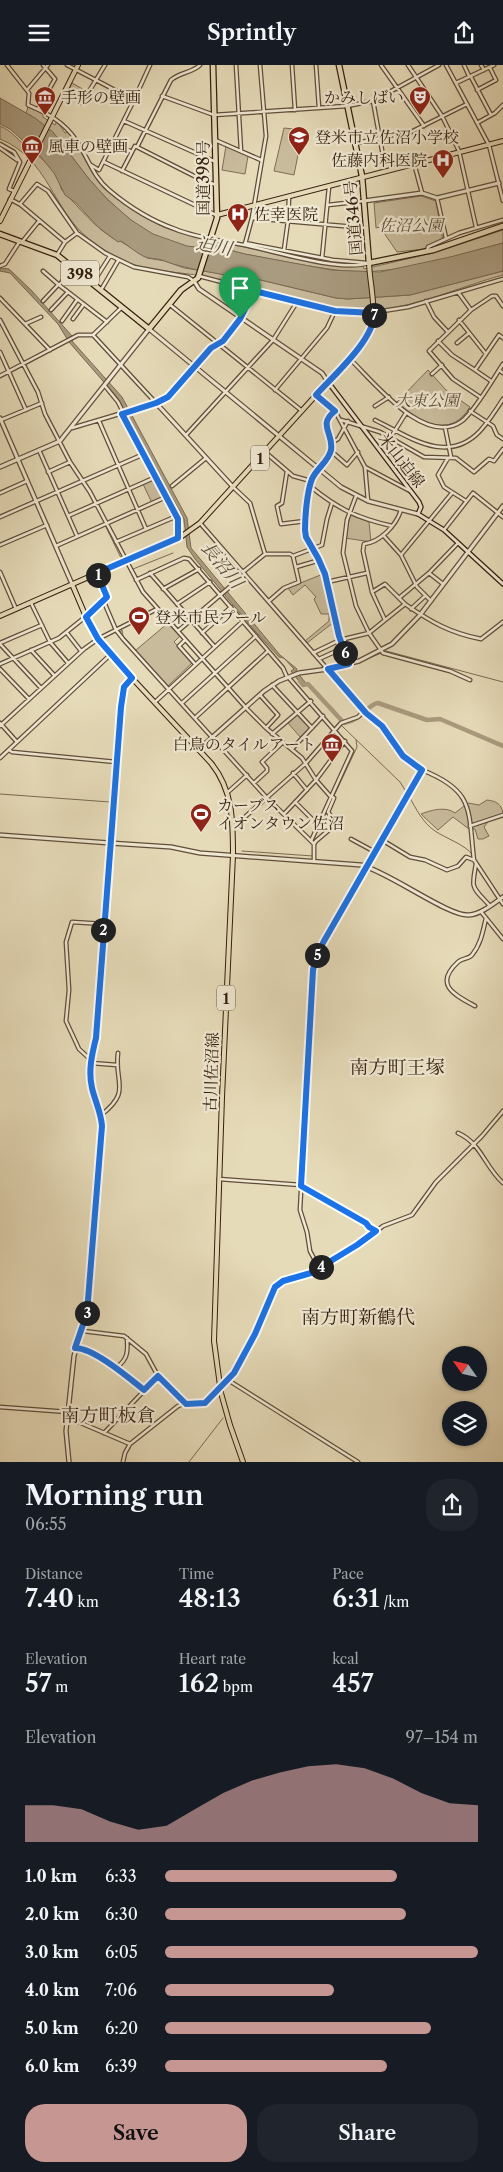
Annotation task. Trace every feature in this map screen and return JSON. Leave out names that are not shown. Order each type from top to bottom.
[{"type":"highway","name":"国道398号","points":[[149,329],[185,286],[198,276],[217,215],[213,65]]},
{"type":"highway","name":"国道346号","points":[[339,65],[362,176],[369,264],[427,251],[503,226]]},
{"type":"highway","name":"398","points":[[0,234],[57,255],[149,329]]},
{"type":"main road","points":[[0,221],[1,215],[51,115],[78,65]]},
{"type":"main road","points":[[217,215],[503,141]]},
{"type":"main road","name":"1","points":[[0,616],[180,537],[200,523],[279,437],[370,333],[373,312],[369,264]]},
{"type":"main road","name":"古川佐沼線","points":[[72,584],[98,639],[110,655],[216,769],[228,792],[232,813],[233,855],[214,1333],[220,1388],[243,1462]]},
{"type":"street","points":[[7,65],[27,90],[29,95],[28,105],[51,115],[75,138],[100,181],[120,198],[160,223],[176,230],[211,239],[284,250],[322,259],[369,264]]},
{"type":"street","points":[[38,109],[55,79],[47,66],[43,65]]},
{"type":"street","points":[[67,65],[134,100]]},
{"type":"street","points":[[82,103],[105,65]]},
{"type":"street","points":[[100,181],[99,171],[150,65]]},
{"type":"street","points":[[122,171],[135,146],[137,147],[173,78],[200,65]]},
{"type":"street","points":[[236,65],[242,151]]},
{"type":"street","points":[[245,244],[252,218],[266,136],[260,65]]},
{"type":"street","points":[[292,65],[295,110]]},
{"type":"street","points":[[316,65],[319,108]]},
{"type":"street","points":[[381,65],[424,126]]},
{"type":"street","points":[[408,65],[442,116],[459,151],[476,227]]},
{"type":"street","points":[[162,96],[214,115],[347,106],[373,101],[439,65]]},
{"type":"street","points":[[446,65],[489,145],[503,201]]},
{"type":"street","points":[[464,65],[491,115]]},
{"type":"street","points":[[481,65],[484,70]]},
{"type":"street","points":[[456,83],[494,65]]},
{"type":"street","points":[[27,90],[47,66]]},
{"type":"street","points":[[477,90],[496,80],[490,68]]},
{"type":"street","points":[[373,101],[384,161]]},
{"type":"street","points":[[354,143],[409,133],[467,103]]},
{"type":"street","points":[[477,123],[503,105]]},
{"type":"street","points":[[124,121],[216,162]]},
{"type":"street","points":[[215,140],[261,160]]},
{"type":"street","points":[[114,143],[132,152]]},
{"type":"street","points":[[0,146],[14,153],[20,166],[10,189],[14,191]]},
{"type":"street","points":[[137,147],[216,185]]},
{"type":"street","points":[[104,162],[217,215]]},
{"type":"street","points":[[88,163],[99,171]]},
{"type":"street","points":[[414,163],[422,193]]},
{"type":"street","points":[[327,205],[422,193],[437,198],[499,183]]},
{"type":"street","points":[[20,204],[37,184],[48,191],[77,233],[118,261],[134,267],[193,280]]},
{"type":"street","points":[[322,259],[329,185]]},
{"type":"street","points":[[284,250],[289,196]]},
{"type":"street","points":[[437,198],[446,238]]},
{"type":"street","points":[[10,199],[20,204],[65,242]]},
{"type":"street","points":[[252,218],[366,228]]},
{"type":"street","points":[[427,251],[428,247],[446,238],[503,220]]},
{"type":"street","points":[[0,267],[39,221]]},
{"type":"street","points":[[57,255],[65,242],[77,233]]},
{"type":"street","points":[[245,244],[332,263],[369,264]]},
{"type":"street","points":[[92,283],[110,256]]},
{"type":"street","points":[[101,290],[118,261]]},
{"type":"street","points":[[43,301],[74,268]]},
{"type":"street","points":[[43,271],[107,322]]},
{"type":"street","points":[[198,276],[335,311],[373,312],[399,309],[503,279]]},
{"type":"street","name":"米山迫線","points":[[193,280],[199,289],[324,375],[420,505],[418,514],[430,519],[444,530],[503,584]]},
{"type":"street","points":[[72,428],[124,414],[168,397],[211,348],[223,341],[240,318],[254,291]]},
{"type":"street","points":[[51,310],[68,292]]},
{"type":"street","points":[[458,292],[471,310]]},
{"type":"street","points":[[480,397],[453,379],[429,351],[458,320],[492,295],[496,296],[503,305]]},
{"type":"street","points":[[0,298],[50,350]]},
{"type":"street","points":[[62,321],[77,299]]},
{"type":"street","points":[[426,301],[434,317],[447,331]]},
{"type":"street","points":[[186,435],[273,340],[297,302]]},
{"type":"street","points":[[72,319],[84,304]]},
{"type":"street","points":[[169,304],[302,411]]},
{"type":"street","points":[[93,335],[122,307]]},
{"type":"street","points":[[275,389],[327,328],[335,311]]},
{"type":"street","points":[[26,324],[40,317]]},
{"type":"street","points":[[0,320],[70,462],[96,503],[136,580],[157,609],[246,708],[272,734],[306,763],[316,780],[332,797]]},
{"type":"street","points":[[458,320],[486,354]]},
{"type":"street","points":[[0,467],[60,441],[122,366],[149,329],[279,437],[356,497],[418,514]]},
{"type":"street","points":[[457,343],[469,333]]},
{"type":"street","points":[[0,376],[79,334],[93,335],[250,503],[266,554]]},
{"type":"street","points":[[475,370],[499,335],[503,338]]},
{"type":"street","points":[[438,341],[452,355],[491,381]]},
{"type":"street","points":[[0,352],[26,410]]},
{"type":"street","points":[[349,358],[406,413],[429,425],[445,427],[462,421],[503,364]]},
{"type":"street","points":[[432,374],[442,365]]},
{"type":"street","points":[[499,370],[503,373]]},
{"type":"street","points":[[105,386],[114,395],[177,517],[180,537]]},
{"type":"street","points":[[316,395],[335,411],[358,452],[365,467],[368,501]]},
{"type":"street","points":[[375,405],[389,397]]},
{"type":"street","points":[[375,420],[427,445],[449,447],[470,439],[487,422],[503,399]]},
{"type":"street","points":[[42,403],[0,419],[72,584]]},
{"type":"street","points":[[335,411],[328,417],[326,426],[331,443],[331,451],[311,481],[305,521],[306,535],[320,560],[327,582],[340,641],[349,664]]},
{"type":"street","points":[[470,411],[495,428],[497,435],[503,439]]},
{"type":"street","points":[[391,437],[406,413]]},
{"type":"street","points":[[340,419],[359,424],[391,437],[424,457],[456,458],[474,472],[489,459],[494,461],[503,449]]},
{"type":"street","points":[[99,421],[146,529]]},
{"type":"street","points":[[331,443],[338,439],[348,421]]},
{"type":"street","points":[[445,427],[450,458],[438,475],[444,487],[466,501]]},
{"type":"street","points":[[39,451],[77,536]]},
{"type":"street","points":[[331,451],[347,465],[358,452]]},
{"type":"street","points":[[265,452],[292,475],[311,481]]},
{"type":"street","points":[[0,517],[144,454]]},
{"type":"street","points":[[172,486],[206,458]]},
{"type":"street","points":[[48,472],[70,462]]},
{"type":"street","points":[[365,467],[411,492]]},
{"type":"street","points":[[287,471],[282,503],[277,506],[281,524],[305,521]]},
{"type":"street","points":[[68,516],[156,477]]},
{"type":"street","points":[[0,493],[27,481]]},
{"type":"street","points":[[310,486],[349,513],[392,526]]},
{"type":"street","points":[[400,555],[452,493]]},
{"type":"street","points":[[444,530],[466,501],[474,494],[503,517]]},
{"type":"street","points":[[56,546],[166,497]]},
{"type":"street","points":[[356,497],[349,513],[343,547],[348,577],[356,606],[369,633],[383,653],[450,671],[470,680]]},
{"type":"street","points":[[178,631],[266,554],[293,555],[313,549],[323,543],[326,519],[332,503]]},
{"type":"street","points":[[199,749],[272,685],[288,676],[328,669],[365,659],[399,638],[420,615],[503,506]]},
{"type":"street","points":[[385,620],[372,592],[364,559],[364,544],[373,542],[383,535],[392,526],[402,509]]},
{"type":"street","points":[[116,542],[177,517]]},
{"type":"street","points":[[200,523],[365,712],[382,726],[403,756],[422,770],[444,779],[458,791],[465,801],[470,825],[475,862],[472,880],[474,888],[490,906]]},
{"type":"street","points":[[0,545],[47,525]]},
{"type":"street","points":[[383,535],[400,555],[416,584],[431,601]]},
{"type":"street","points":[[399,598],[429,573],[458,543]]},
{"type":"street","points":[[269,601],[284,588],[299,582],[293,555]]},
{"type":"street","points":[[136,580],[187,557],[221,594],[288,676],[345,741],[352,752],[318,825],[313,843],[314,860]]},
{"type":"street","points":[[296,567],[320,560]]},
{"type":"street","points":[[163,589],[199,569]]},
{"type":"street","points":[[0,572],[16,609]]},
{"type":"street","points":[[0,665],[67,633],[104,602],[107,596],[97,573]]},
{"type":"street","points":[[150,573],[214,646]]},
{"type":"street","points":[[327,582],[367,573]]},
{"type":"street","points":[[429,573],[443,584]]},
{"type":"street","points":[[177,604],[210,582]]},
{"type":"street","points":[[372,592],[385,584],[411,609],[449,631],[461,635],[481,639],[503,622]]},
{"type":"street","points":[[411,609],[425,596]]},
{"type":"street","points":[[104,602],[116,630],[267,798],[313,843]]},
{"type":"street","points":[[31,603],[50,642],[68,663]]},
{"type":"street","points":[[313,653],[340,641],[369,633],[405,604]]},
{"type":"street","points":[[202,633],[230,607]]},
{"type":"street","points":[[17,742],[1,724],[81,651],[98,639],[157,609]]},
{"type":"street","points":[[155,702],[242,621]]},
{"type":"street","points":[[41,688],[0,644],[42,625]]},
{"type":"street","points":[[67,633],[81,651]]},
{"type":"street","points":[[182,703],[256,637]]},
{"type":"street","points":[[185,640],[179,646],[195,664]]},
{"type":"street","points":[[319,659],[343,648]]},
{"type":"street","points":[[31,651],[54,675]]},
{"type":"street","points":[[196,717],[268,651]]},
{"type":"street","points":[[0,758],[110,655]]},
{"type":"street","points":[[0,669],[29,699]]},
{"type":"street","points":[[70,1462],[66,1443],[67,1417],[75,1348],[83,1331],[87,1313],[101,1115],[91,1087],[91,1061],[96,1038],[116,762],[123,694],[126,684],[132,678]]},
{"type":"street","points":[[272,685],[312,728]]},
{"type":"street","points":[[260,695],[278,715],[266,728]]},
{"type":"street","points":[[272,734],[311,701]]},
{"type":"street","points":[[233,826],[237,825],[306,763],[343,722],[358,717],[365,712]]},
{"type":"street","points":[[292,750],[323,716]]},
{"type":"street","points":[[284,814],[316,780],[345,741]]},
{"type":"street","points":[[254,783],[267,771],[268,768],[262,761],[282,743]]},
{"type":"street","points":[[9,749],[12,752],[116,762]]},
{"type":"street","points":[[216,769],[224,787],[223,790],[226,792],[232,813]]},
{"type":"street","points":[[319,1268],[310,1251],[307,1232],[300,1213],[314,964],[324,941],[422,770]]},
{"type":"street","points":[[293,773],[307,790]]},
{"type":"street","points":[[228,792],[248,775]]},
{"type":"street","points":[[313,843],[336,824],[328,813],[332,797]]},
{"type":"street","points":[[295,802],[318,825]]},
{"type":"street","points":[[470,825],[503,815]]},
{"type":"street","points":[[0,835],[171,847],[200,853],[314,860],[367,866],[461,915],[475,913],[501,898]]},
{"type":"street","points":[[352,839],[375,852]]},
{"type":"street","points":[[382,840],[410,857],[424,859],[447,870],[458,866],[466,857],[475,862],[501,898],[503,904]]},
{"type":"street","points":[[482,913],[503,939]]},
{"type":"street","points":[[475,1006],[452,993],[447,983],[450,971],[460,960],[471,956],[481,941],[486,918]]},
{"type":"street","points":[[104,924],[72,922],[66,939],[69,990],[66,1021],[79,1049],[91,1061],[117,1065]]},
{"type":"street","points":[[101,1115],[119,1095],[121,1082],[117,1065],[118,1053]]},
{"type":"street","points":[[123,1462],[124,1453],[130,1444],[178,1406],[205,1403],[228,1380],[255,1334],[275,1287],[283,1281],[311,1273],[360,1243],[383,1226],[412,1215],[436,1182],[503,1111]]},
{"type":"street","points":[[458,1133],[474,1143],[492,1173],[503,1183]]},
{"type":"street","points":[[219,1179],[301,1185],[366,1223],[376,1231]]},
{"type":"street","points":[[83,1331],[121,1335],[127,1338],[146,1354],[158,1376],[186,1404]]},
{"type":"street","points":[[117,1367],[124,1361],[127,1355],[127,1338]]},
{"type":"street","points":[[75,1348],[85,1349],[109,1365],[117,1367],[144,1390]]},
{"type":"street","points":[[104,1433],[158,1376]]},
{"type":"street","points":[[228,1380],[358,1462]]},
{"type":"street","points":[[0,1407],[68,1412]]},
{"type":"street","points":[[67,1417],[130,1444]]},
{"type":"green space","points":[[72,83],[88,92],[81,102],[67,93]]},
{"type":"green space","points":[[28,107],[43,113],[43,117],[55,125],[57,121],[65,133],[68,132],[100,182],[120,200],[150,220],[184,234],[301,259],[347,266],[363,266],[364,269],[437,252],[503,230],[503,243],[417,265],[373,271],[351,271],[307,266],[244,254],[218,246],[194,248],[175,244],[146,231],[104,196],[54,135],[37,119],[26,113]]},
{"type":"green space","points":[[0,126],[49,165],[57,176],[61,189],[95,224],[110,236],[147,258],[165,261],[184,268],[243,279],[248,277],[336,298],[348,299],[410,295],[503,271],[503,275],[395,308],[357,310],[312,304],[202,276],[135,265],[100,247],[77,227],[29,159],[16,148],[0,139]]},
{"type":"green space","points":[[284,128],[303,130],[294,175],[274,171]]},
{"type":"green space","points":[[226,146],[248,156],[245,174],[222,170]]},
{"type":"green space","name":"佐沼公園","points":[[421,196],[436,201],[443,241],[425,249],[397,252],[380,227],[376,228],[374,203]]},
{"type":"green space","name":"大東公園","points":[[428,370],[446,390],[470,407],[462,417],[453,423],[444,425],[424,421],[397,402]]},
{"type":"green space","points":[[155,466],[183,519],[182,532],[180,534],[180,520],[170,496],[167,495],[169,494],[158,477],[155,467],[153,467]]},
{"type":"green space","points":[[155,479],[164,497],[152,503],[143,484]]},
{"type":"green space","points":[[350,515],[369,522],[371,542],[345,538]]},
{"type":"green space","points":[[323,574],[334,622],[307,643],[305,641],[329,621],[329,614],[321,614],[314,599],[316,597],[305,585],[293,595],[288,588]]},
{"type":"green space","points":[[168,623],[180,636],[174,642],[193,662],[168,686],[124,638],[120,632],[122,630],[123,636],[136,650]]},
{"type":"green space","points":[[298,714],[311,728],[301,738],[288,723]]},
{"type":"green space","points":[[487,800],[498,804],[503,814],[491,818],[484,827],[489,836],[483,839],[478,839],[475,829],[469,829],[453,817],[438,830],[421,814],[443,809],[455,813],[468,803],[479,805]]},
{"type":"water","name":"迫川","points":[[0,98],[35,118],[53,132],[89,179],[108,200],[131,220],[153,234],[187,246],[204,248],[214,246],[245,254],[331,270],[380,272],[503,243],[503,271],[410,295],[348,299],[336,298],[248,277],[243,279],[191,269],[160,259],[145,257],[121,241],[118,242],[98,227],[76,203],[65,195],[54,173],[40,156],[10,129],[0,124]]},
{"type":"water","points":[[0,268],[9,269],[32,291],[72,336],[72,341],[122,397],[187,518],[191,548],[284,658],[279,657],[255,631],[187,547],[184,519],[116,396],[69,342],[58,324],[10,273],[0,271]]},
{"type":"water","points":[[285,659],[297,669],[296,671],[305,682],[302,685],[291,671],[294,669]]},
{"type":"waterway","points":[[0,323],[17,356]]},
{"type":"waterway","points":[[106,527],[121,558]]},
{"type":"waterway","points":[[133,569],[173,553]]},
{"type":"waterway","points":[[360,662],[386,651],[503,682]]},
{"type":"waterway","points":[[334,669],[356,663]]},
{"type":"waterway","points":[[299,675],[312,673]]},
{"type":"waterway","name":"長沼川","points":[[300,681],[303,685],[308,684],[344,723],[356,719],[371,706],[378,703],[427,720],[440,719],[503,746]]},
{"type":"waterway","points":[[342,726],[400,782],[407,793]]},
{"type":"waterway","points":[[333,798],[357,747],[356,740]]},
{"type":"waterway","points":[[0,794],[110,802]]},
{"type":"waterway","points":[[409,796],[420,815],[431,828],[465,848],[473,855]]},
{"type":"waterway","points":[[313,841],[329,806]]},
{"type":"waterway","points":[[242,851],[313,856],[313,845]]},
{"type":"waterway","points":[[481,868],[499,895]]},
{"type":"waterway","points":[[189,1462],[223,1418]]},
{"type":"place","name":"手形の壁画","points":[[45,116]]},
{"type":"place","name":"かみしばい","points":[[420,116]]},
{"type":"place","name":"登米市立佐沼小学校","points":[[299,156]]},
{"type":"place","name":"風車の壁画","points":[[32,165]]},
{"type":"place","name":"佐藤内科医院","points":[[443,179]]},
{"type":"place","name":"佐幸医院","points":[[238,233]]},
{"type":"place","name":"登米市民プール","points":[[139,636]]},
{"type":"place","name":"白鳥のタイルアート","points":[[332,763]]},
{"type":"place","name":"カーブス イオンタウン佐沼","points":[[201,833]]},
{"type":"district","name":"南方町王塚","points":[[397,1067]]},
{"type":"district","name":"南方町新鶴代","points":[[358,1317]]},
{"type":"district","name":"南方町板倉","points":[[108,1415]]},
{"type":"route","points":[[254,291],[335,311],[374,313],[373,324],[366,340],[316,395],[335,411],[328,417],[326,426],[330,438],[331,451],[311,481],[305,530],[306,537],[325,574],[339,636],[349,664],[328,669],[366,713],[382,726],[403,756],[422,770],[324,941],[316,957],[313,970],[301,1186],[366,1223],[376,1231],[311,1273],[283,1281],[275,1287],[255,1334],[234,1373],[205,1403],[186,1404],[158,1376],[144,1390],[117,1367],[109,1365],[85,1349],[75,1348],[83,1331],[87,1313],[102,1126],[101,1115],[91,1087],[90,1071],[96,1038],[121,707],[124,687],[132,678],[98,639],[86,617],[104,602],[107,597],[97,573],[178,538],[178,519],[128,422],[122,414],[168,397],[211,348],[223,341],[240,318],[254,291]]}]
